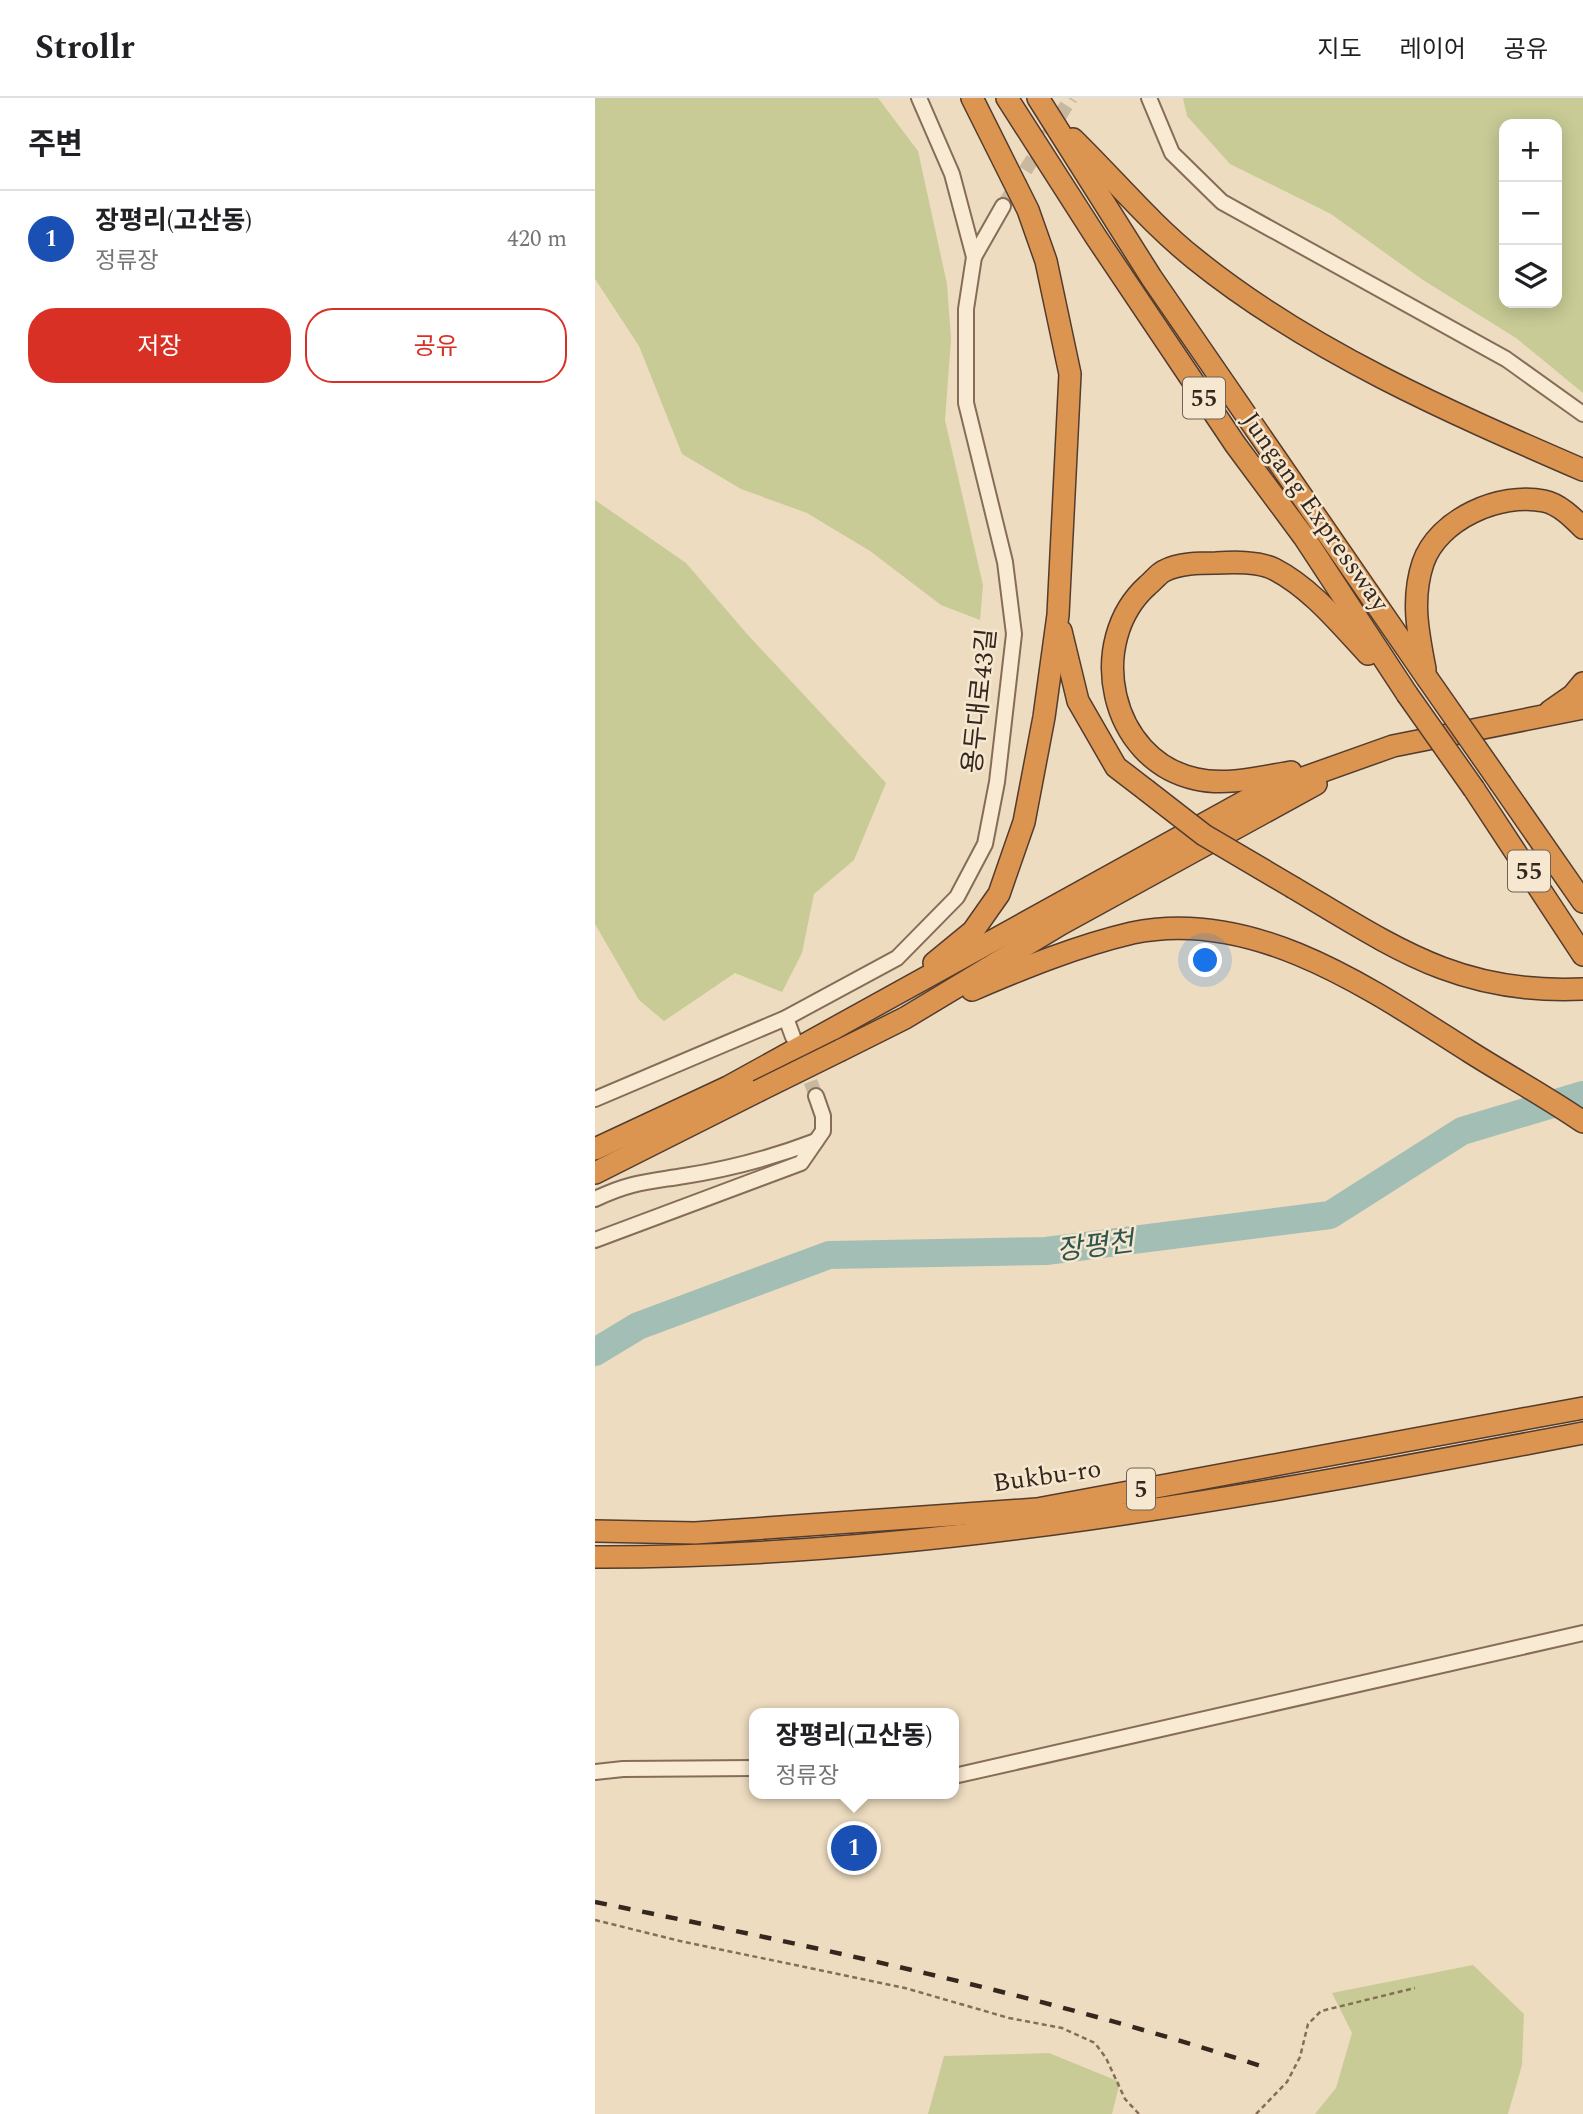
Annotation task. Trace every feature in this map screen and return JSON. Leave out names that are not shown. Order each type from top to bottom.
[{"type":"highway","points":[[891,999],[974,931],[999,894],[1024,822],[1044,717],[1058,615],[1070,374],[1046,261],[1004,159],[972,98]]},
{"type":"highway","name":"Jungang Expressway","points":[[1007,98],[1096,237],[1235,444],[1304,537],[1583,955]]},
{"type":"highway","points":[[1043,106],[1193,258],[1259,307],[1369,371],[1583,470]]},
{"type":"highway","name":"Jungang Expressway","points":[[1043,106],[1151,276],[1427,678],[1580,895]]},
{"type":"highway","points":[[1427,678],[1417,628],[1416,595],[1424,560],[1441,533],[1476,510],[1503,501],[1545,501],[1567,512],[1583,528]]},
{"type":"highway","points":[[1328,767],[1240,780],[1196,779],[1164,765],[1132,738],[1120,712],[1110,667],[1115,634],[1132,599],[1164,571],[1195,563],[1234,562],[1272,568],[1314,597],[1407,694]]},
{"type":"highway","points":[[1058,615],[1078,701],[1116,767],[1204,835],[1399,951],[1454,975],[1513,987],[1583,989]]},
{"type":"highway","points":[[1546,714],[1573,695],[1583,683]]},
{"type":"highway","points":[[595,1149],[728,1087],[1258,794],[1393,746],[1583,708]]},
{"type":"highway","points":[[905,1018],[1061,923],[1321,782],[1398,755],[1583,716]]},
{"type":"highway","points":[[595,1173],[905,1018],[1037,962],[1134,933],[1192,930],[1247,938],[1314,960],[1426,1024],[1583,1122]]},
{"type":"highway","name":"Bukbu-ro","points":[[595,1531],[695,1533],[1037,1509],[1583,1408]]},
{"type":"highway","name":"Bukbu-ro","points":[[595,1557],[698,1557],[1036,1528],[1381,1471],[1583,1433]]},
{"type":"street","name":"용두대로43길","points":[[595,1099],[786,1018],[897,958],[957,897],[985,844],[997,782],[1014,634],[1005,562],[966,403],[966,309],[974,257],[952,174],[919,98]]},
{"type":"street","points":[[1149,98],[1172,153],[1221,202],[1506,359],[1583,414]]},
{"type":"street","points":[[974,257],[1003,206]]},
{"type":"street","points":[[786,1018],[793,1037]]},
{"type":"street","points":[[595,1240],[801,1163],[823,1131],[823,1116],[816,1097]]},
{"type":"street","points":[[595,1179],[626,1184],[685,1176],[766,1158],[816,1141]]},
{"type":"street","points":[[595,1199],[626,1184]]},
{"type":"street","points":[[959,1775],[1583,1633]]},
{"type":"street","points":[[595,1772],[623,1769],[749,1768]]},
{"type":"path","points":[[595,1920],[680,1941],[905,1988],[1009,2018],[1062,2028],[1095,2043],[1106,2059],[1125,2099],[1139,2114]]},
{"type":"path","points":[[1257,2114],[1286,2082],[1300,2057],[1308,2024],[1321,2011],[1415,1988]]},
{"type":"green space","points":[[595,98],[878,98],[918,151],[947,284],[951,339],[945,420],[983,585],[980,620],[941,605],[870,551],[807,513],[741,489],[682,454],[639,346],[595,279]]},
{"type":"green space","points":[[1183,98],[1583,98],[1583,393],[1516,338],[1423,280],[1331,214],[1230,164],[1187,116]]},
{"type":"green space","points":[[595,500],[686,563],[747,634],[886,783],[854,860],[814,894],[802,953],[782,992],[735,973],[664,1021],[639,1000],[595,924]]},
{"type":"green space","points":[[1473,1965],[1524,2014],[1522,2065],[1508,2114],[1315,2114],[1336,2088],[1352,2033],[1332,1993]]},
{"type":"green space","points":[[1049,2053],[1120,2082],[1112,2114],[928,2114],[944,2056]]},
{"type":"waterway","name":"장평천","points":[[595,1352],[638,1326],[829,1255],[1046,1251],[1330,1215],[1462,1131],[1583,1095]]},
{"type":"tunnel","points":[[1003,206],[1071,98]]},
{"type":"tunnel","points":[[803,1062],[816,1096]]},
{"type":"railway","points":[[595,1902],[848,1955],[1015,1995],[1264,2067]]},
{"type":"place","name":"장평리(고산동)","points":[[854,1848]]}]
